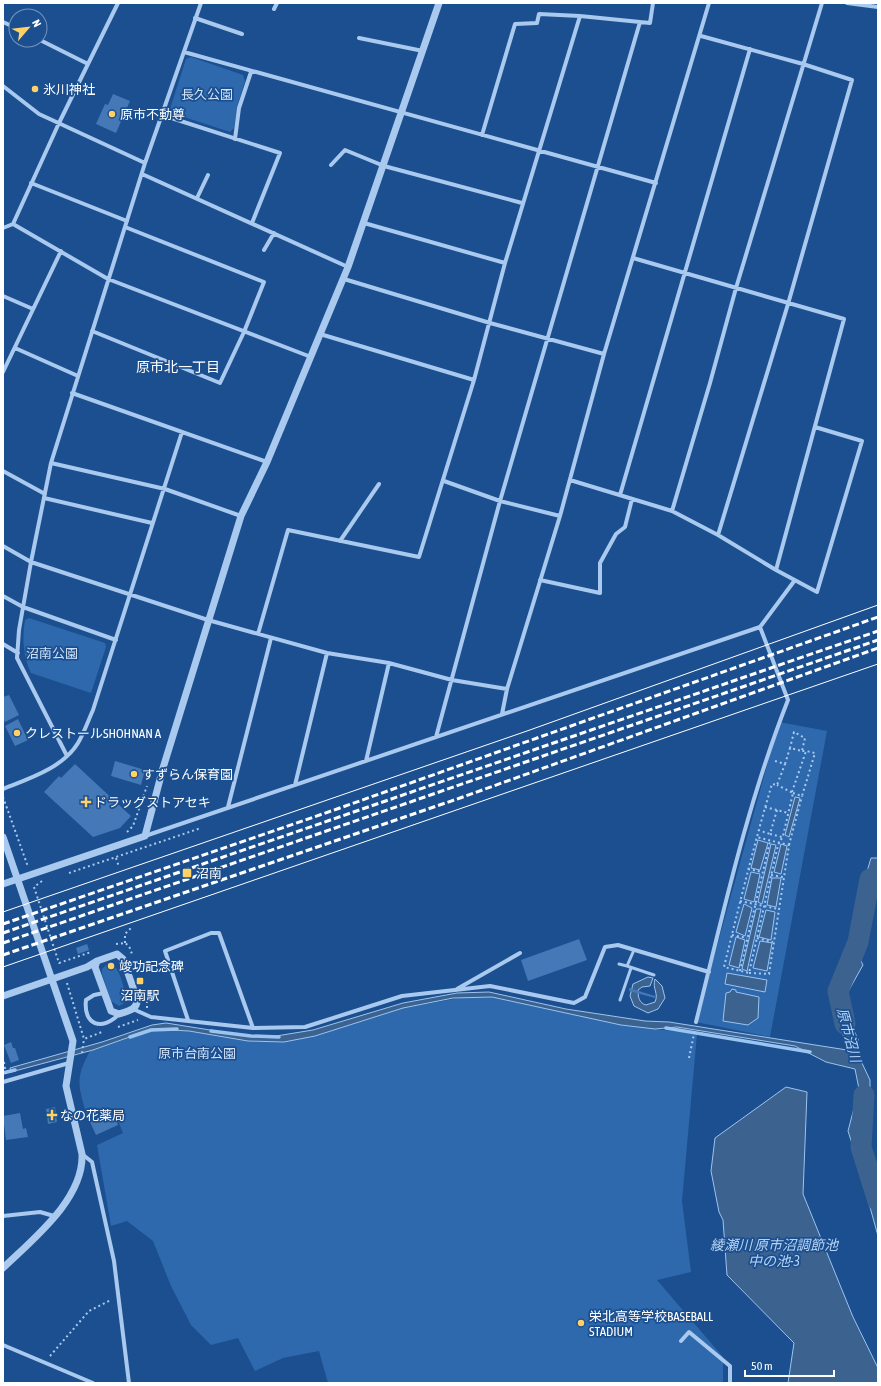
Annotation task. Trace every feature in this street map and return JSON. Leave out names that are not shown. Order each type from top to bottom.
[{"type":"street","points":[[3,228],[13,224],[59,123],[118,3]]},
{"type":"street","points":[[67,756],[17,658],[23,607],[31,562],[51,463],[72,393],[145,163],[201,3]]},
{"type":"street","points":[[274,9],[277,3]]},
{"type":"street","points":[[145,836],[163,768],[241,516],[268,462],[344,279],[439,3]]},
{"type":"street","points":[[482,135],[515,24],[537,23],[539,14],[580,16],[650,23],[654,3]]},
{"type":"street","points":[[502,714],[507,689],[560,516],[604,354],[701,36],[709,3]]},
{"type":"street","points":[[672,511],[710,383],[736,288],[822,3]]},
{"type":"street","points":[[847,3],[878,7]]},
{"type":"street","points":[[258,634],[288,530],[419,557],[444,481],[490,323],[522,203],[580,16]]},
{"type":"street","points":[[195,18],[242,34]]},
{"type":"street","points":[[436,737],[500,501],[640,22]]},
{"type":"street","points":[[701,36],[803,64],[852,80],[788,304],[718,535]]},
{"type":"street","points":[[359,38],[423,51]]},
{"type":"street","points":[[48,44],[88,64]]},
{"type":"street","points":[[620,495],[686,274],[750,49]]},
{"type":"street","points":[[184,52],[251,72],[656,183]]},
{"type":"street","points":[[235,139],[239,108],[251,72]]},
{"type":"street","points":[[3,86],[38,114],[145,163]]},
{"type":"street","points":[[162,115],[280,153],[252,223]]},
{"type":"street","points":[[331,165],[345,150],[384,166],[522,203]]},
{"type":"street","points":[[142,174],[348,266]]},
{"type":"street","points":[[197,198],[208,175]]},
{"type":"street","points":[[31,183],[127,221]]},
{"type":"street","points":[[364,223],[505,263]]},
{"type":"street","points":[[13,224],[108,279],[311,357]]},
{"type":"street","points":[[92,331],[220,383],[244,332],[264,282],[125,227]]},
{"type":"street","points":[[264,250],[274,233]]},
{"type":"street","points":[[3,372],[61,251]]},
{"type":"street","points":[[633,258],[844,319],[776,570]]},
{"type":"street","points":[[344,279],[490,323],[604,354]]},
{"type":"street","points":[[3,296],[33,309]]},
{"type":"street","points":[[320,334],[474,380]]},
{"type":"street","points":[[15,348],[78,376]]},
{"type":"street","points":[[72,393],[268,462]]},
{"type":"street","points":[[570,480],[672,511],[718,535],[776,570],[817,592],[862,441],[815,426]]},
{"type":"street","points":[[3,789],[34,777],[55,766],[78,744],[93,710],[182,432]]},
{"type":"street","points":[[51,463],[165,489],[241,516]]},
{"type":"street","points":[[3,470],[44,496],[152,523]]},
{"type":"street","points":[[444,481],[500,501],[560,516]]},
{"type":"street","points":[[340,541],[379,484]]},
{"type":"street","points":[[540,580],[600,592],[600,563],[616,534],[625,527],[632,499]]},
{"type":"street","points":[[3,546],[31,562],[130,596],[271,638],[327,653],[389,663],[452,680],[507,689]]},
{"type":"street","points":[[3,884],[760,627],[795,580]]},
{"type":"street","points":[[3,596],[23,607],[116,640]]},
{"type":"street","points":[[696,1023],[736,866],[766,758],[788,700],[760,627]]},
{"type":"street","points":[[228,808],[271,638]]},
{"type":"street","points":[[3,644],[18,653]]},
{"type":"street","points":[[296,784],[327,653]]},
{"type":"street","points":[[366,760],[389,663]]},
{"type":"street","points":[[3,837],[73,1041],[74,1046],[66,1086],[82,1154],[80,1176],[74,1190],[41,1232],[3,1268]]},
{"type":"street","points":[[188,1020],[165,951],[211,932],[219,933],[253,1028]]},
{"type":"street","points":[[133,1009],[151,1016],[253,1028],[305,1027],[402,996],[490,986],[574,1003],[585,998],[605,947],[618,945],[709,972]]},
{"type":"street","points":[[455,991],[520,953]]},
{"type":"street","points":[[3,996],[52,980],[117,954],[123,959],[137,999],[136,1006],[133,1009],[119,1014],[114,1019],[98,1024],[92,1022],[87,1017],[85,1008],[86,1000],[94,995],[104,993]]},
{"type":"street","points":[[98,961],[95,965],[109,1008],[115,1013],[119,1014]]},
{"type":"street","points":[[87,967],[97,972]]},
{"type":"street","points":[[3,1082],[70,1063]]},
{"type":"street","points":[[82,1154],[92,1162],[114,1260],[129,1383]]},
{"type":"street","points":[[3,1216],[40,1212],[54,1216]]},
{"type":"street","points":[[681,1341],[689,1332],[730,1366],[730,1383]]},
{"type":"street","points":[[3,1345],[93,1383]]},
{"type":"lane","points":[[620,1000],[634,950]]},
{"type":"lane","points":[[619,964],[654,975]]},
{"type":"path","points":[[777,786],[794,732],[805,738],[802,751]]},
{"type":"path","points":[[790,748],[815,753],[789,845],[769,974],[749,973],[724,967],[756,837],[772,784],[802,796]]},
{"type":"path","points":[[749,973],[771,875],[779,843],[782,837],[792,792],[806,751]]},
{"type":"path","points":[[766,758],[785,764]]},
{"type":"path","points":[[125,833],[133,826],[147,786]]},
{"type":"path","points":[[3,798],[27,864],[30,865]]},
{"type":"path","points":[[765,807],[788,813]]},
{"type":"path","points":[[770,834],[777,810]]},
{"type":"path","points":[[64,875],[201,828]]},
{"type":"path","points":[[758,830],[782,837]]},
{"type":"path","points":[[756,837],[789,845]]},
{"type":"path","points":[[740,971],[770,841]]},
{"type":"path","points":[[116,858],[119,867]]},
{"type":"path","points":[[748,869],[762,872]]},
{"type":"path","points":[[771,875],[783,877]]},
{"type":"path","points":[[49,879],[34,888],[59,963],[97,950]]},
{"type":"path","points":[[740,901],[778,909]]},
{"type":"path","points":[[124,943],[125,934],[131,928]]},
{"type":"path","points":[[732,935],[747,938]]},
{"type":"path","points":[[757,938],[774,942]]},
{"type":"path","points":[[112,945],[124,943],[129,946],[134,959]]},
{"type":"path","points":[[146,993],[148,1000],[146,1009]]},
{"type":"path","points":[[689,1058],[696,1023]]},
{"type":"path","points":[[82,1054],[84,1039]]},
{"type":"path","points":[[45,1362],[89,1311],[119,1296]]},
{"type":"green space","name":"長久公園","points":[[191,57],[243,75],[245,81],[237,107],[234,128],[230,132],[172,113],[170,109],[186,59]]},
{"type":"green space","name":"沼南公園","points":[[29,618],[105,643],[106,647],[91,693],[31,673],[26,660],[23,641],[25,620]]},
{"type":"green space","points":[[779,722],[827,731],[770,1037],[696,1022]]},
{"type":"green space","points":[[108,963],[113,964],[116,968],[123,985],[126,999],[123,1004],[119,1006],[111,1001],[102,974],[102,969]]},
{"type":"green space","name":"原市台南公園","points":[[465,997],[492,997],[621,1025],[697,1034],[682,1201],[691,1272],[657,1280],[723,1357],[723,1383],[328,1383],[319,1351],[283,1358],[255,1371],[238,1338],[211,1345],[191,1325],[171,1286],[153,1241],[127,1221],[111,1226],[97,1145],[123,1133],[113,1108],[87,1117],[80,1090],[80,1076],[90,1051],[152,1029],[189,1031],[248,1041],[284,1042],[315,1036],[403,1008]]},
{"type":"water","points":[[795,797],[800,798],[789,837],[785,835]]},
{"type":"water","points":[[758,840],[768,843],[760,870],[751,868]]},
{"type":"water","points":[[771,844],[776,845],[762,904],[758,902]]},
{"type":"water","points":[[781,844],[787,846],[781,874],[774,872]]},
{"type":"water","points":[[871,858],[878,858],[878,879],[871,891],[857,939],[858,955],[863,965],[845,997],[848,1018],[858,1039],[861,1061],[870,1080],[870,1102],[865,1119],[857,1131],[867,1143],[875,1163],[874,1173],[878,1213],[878,1236],[865,1189],[863,1160],[855,1153],[848,1131],[859,1089],[855,1069],[826,1062],[795,1046],[677,1027],[655,1029],[621,1025],[492,997],[453,998],[403,1008],[315,1036],[284,1042],[248,1041],[189,1031],[152,1029],[93,1050],[11,1072],[10,1068],[102,1042],[152,1025],[166,1023],[248,1036],[270,1037],[313,1030],[403,1003],[457,993],[489,992],[566,1009],[645,1021],[669,1022],[847,1050],[836,1006],[851,962],[850,948],[860,895]]},
{"type":"water","points":[[751,872],[760,874],[754,902],[744,899]]},
{"type":"water","points":[[772,878],[781,878],[776,907],[767,905]]},
{"type":"water","points":[[744,904],[752,908],[745,936],[736,932]]},
{"type":"water","points":[[756,909],[761,909],[747,971],[742,969]]},
{"type":"water","points":[[766,910],[775,912],[771,940],[759,937]]},
{"type":"water","points":[[736,937],[745,940],[739,968],[729,965]]},
{"type":"water","points":[[760,941],[772,943],[767,971],[753,968]]},
{"type":"water","points":[[727,973],[767,980],[765,992],[725,984]]},
{"type":"water","points":[[648,977],[653,978],[650,986],[642,987],[638,990],[640,1001],[646,1005],[655,1002],[655,979],[662,986],[665,998],[658,1009],[648,1013],[634,1006],[630,996],[633,984]]},
{"type":"water","points":[[732,989],[736,990],[736,992],[759,997],[758,1018],[748,1025],[723,1021],[726,993],[730,992]]},
{"type":"water","name":"綾瀬川 原市沼調節池 中の池-3","points":[[786,1087],[807,1092],[803,1194],[853,1317],[878,1368],[878,1383],[788,1383],[794,1343],[727,1275],[723,1220],[719,1212],[711,1171],[715,1138]]},
{"type":"building","points":[[113,94],[130,101],[116,133],[96,124],[105,104],[108,105]]},
{"type":"building","points":[[9,695],[19,715],[5,722],[3,718],[3,697]]},
{"type":"building","name":"クレストールSHOHNAN A","points":[[18,719],[28,740],[15,746],[5,726]]},
{"type":"building","points":[[115,761],[145,770],[141,785],[111,776]]},
{"type":"building","points":[[75,764],[131,816],[120,828],[93,837],[44,792],[59,776],[61,778]]},
{"type":"building","points":[[579,939],[587,960],[528,981],[521,960]]},
{"type":"building","points":[[87,944],[89,950],[78,954],[76,948]]},
{"type":"building","points":[[629,988],[655,996],[655,998],[629,991]]},
{"type":"building","points":[[11,1042],[13,1048],[15,1048],[19,1060],[11,1063],[4,1045]]},
{"type":"building","points":[[55,1107],[57,1122],[48,1124],[46,1109]]},
{"type":"building","points":[[113,1112],[118,1125],[96,1135],[90,1122]]},
{"type":"building","points":[[20,1113],[23,1129],[26,1128],[28,1137],[6,1140],[3,1116]]},
{"type":"waterway","name":"原市沼川","points":[[845,1024],[838,991],[858,942],[870,879],[878,876]]},
{"type":"waterway","points":[[666,1028],[810,1052]]},
{"type":"waterway","points":[[130,1037],[151,1030],[177,1029]]},
{"type":"waterway","points":[[211,1031],[251,1036],[279,1037]]},
{"type":"waterway","points":[[3,1073],[15,1070]]},
{"type":"waterway","name":"原市沼川","points":[[864,1095],[861,1147],[878,1201]]},
{"type":"tram line","points":[[3,912],[527,731],[878,605]]},
{"type":"tram line","points":[[3,967],[878,664]]},
{"type":"railway","points":[[3,924],[337,809],[878,617]]},
{"type":"railway","points":[[3,933],[878,631]]},
{"type":"railway","points":[[3,943],[878,640]]},
{"type":"railway","points":[[3,955],[460,798],[878,648]]},
{"type":"place","name":"氷川神社","points":[[35,89]]},
{"type":"place","name":"原市不動尊","points":[[112,114]]},
{"type":"place","name":"クレストールSHOHNAN A","points":[[17,733]]},
{"type":"place","name":"すずらん保育園","points":[[134,774]]},
{"type":"place","name":"ドラッグストアセキ","points":[[86,802]]},
{"type":"place","name":"沼南","points":[[187,873]]},
{"type":"place","name":"竣功記念碑","points":[[111,966]]},
{"type":"place","name":"沼南駅","points":[[140,981]]},
{"type":"place","name":"なの花薬局","points":[[52,1115]]},
{"type":"place","name":"栄北高等学校BASEBALL STADIUM","points":[[581,1323]]},
{"type":"district","name":"原市北一丁目","points":[[178,367]]}]
